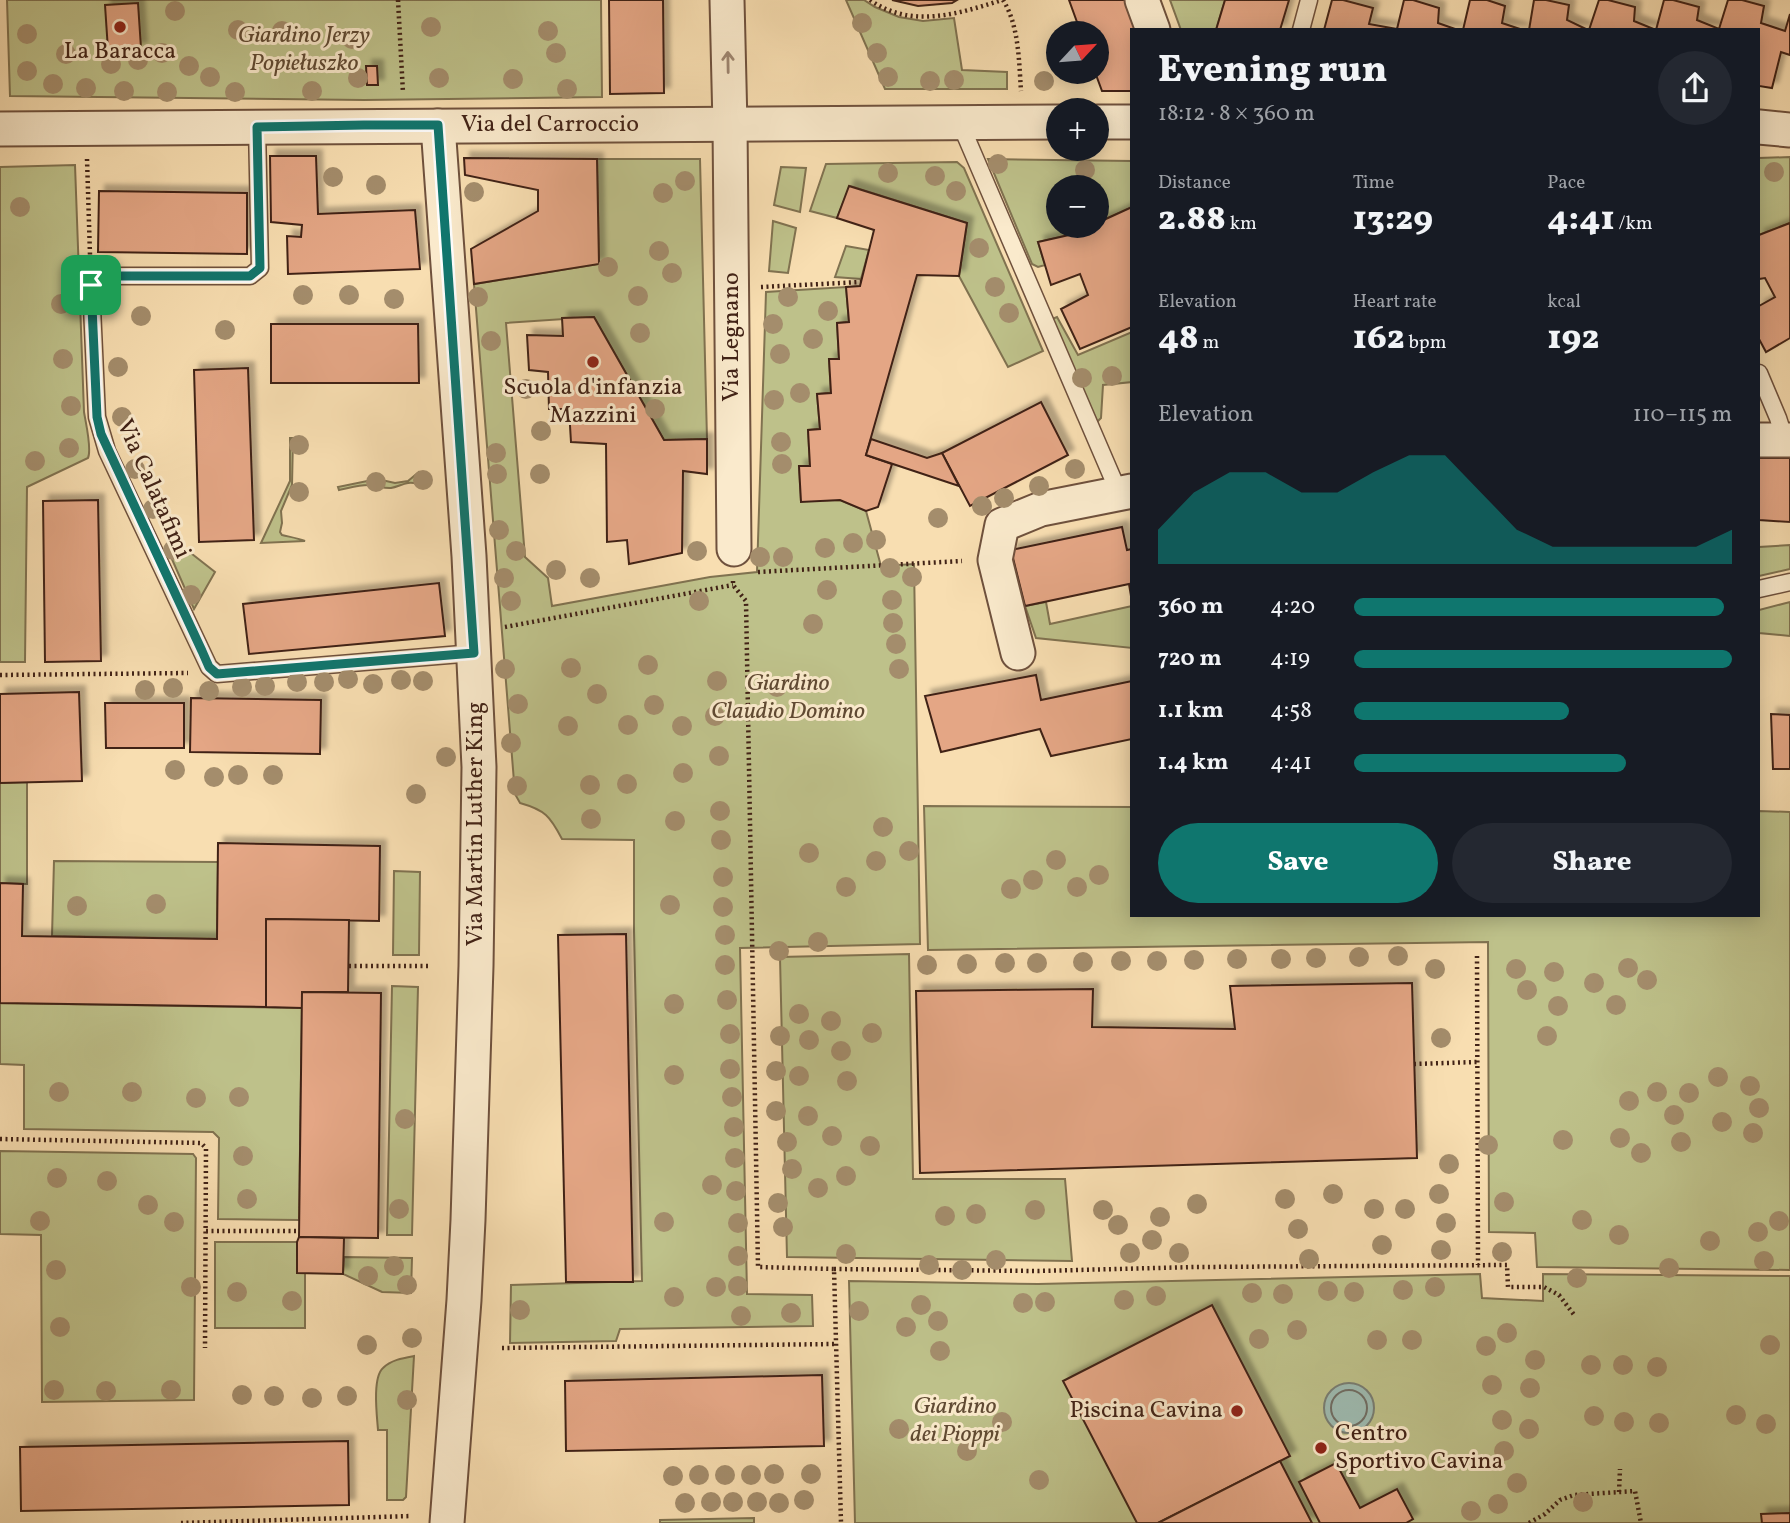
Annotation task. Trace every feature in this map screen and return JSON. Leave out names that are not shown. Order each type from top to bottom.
[{"type":"street","name":"Via Legnano","points":[[727,0],[733,549]]},
{"type":"street","points":[[1142,0],[1152,28]]},
{"type":"street","points":[[1760,117],[1790,115]]},
{"type":"street","name":"Via del Carroccio","points":[[0,129],[1046,122]]},
{"type":"street","points":[[1109,122],[1130,122]]},
{"type":"street","name":"Via Martin Luther King","points":[[438,125],[474,653],[479,767],[468,1220],[447,1523]]},
{"type":"street","points":[[1760,127],[1790,130]]},
{"type":"street","points":[[1018,653],[995,559],[1002,525],[1041,509],[1126,492]]},
{"type":"lane","points":[[1302,28],[1309,0]]},
{"type":"lane","points":[[960,123],[1126,492]]},
{"type":"lane","points":[[91,285],[98,276],[250,276],[260,268],[257,127]]},
{"type":"lane","name":"Via Calatafimi","points":[[91,285],[97,417],[101,434],[209,667]]},
{"type":"lane","points":[[1760,377],[1778,440]]},
{"type":"lane","points":[[1760,589],[1790,582]]},
{"type":"lane","points":[[209,667],[217,674],[231,674],[474,653]]},
{"type":"path","points":[[398,0],[404,99]]},
{"type":"path","points":[[870,0],[894,12],[931,18],[1003,0],[1010,11],[1018,55],[1021,96]]},
{"type":"path","points":[[86,155],[91,285]]},
{"type":"path","points":[[754,287],[861,282]]},
{"type":"path","points":[[733,549],[733,585],[746,601],[758,1267],[1038,1271],[1507,1265],[1508,1287],[1544,1287],[1559,1295],[1576,1316]]},
{"type":"path","points":[[757,572],[995,559]]},
{"type":"path","points":[[500,628],[733,585]]},
{"type":"path","points":[[0,674],[188,673],[209,667]]},
{"type":"path","points":[[1477,956],[1478,1265]]},
{"type":"path","points":[[349,966],[431,966]]},
{"type":"path","points":[[1414,1064],[1477,1062]]},
{"type":"path","points":[[0,1139],[201,1143],[206,1148],[205,1348]]},
{"type":"path","points":[[206,1231],[299,1231]]},
{"type":"path","points":[[834,1269],[841,1523]]},
{"type":"path","points":[[502,1348],[836,1344]]},
{"type":"path","points":[[1619,1492],[1620,1469]]},
{"type":"path","points":[[1529,1523],[1545,1514],[1560,1500],[1574,1495],[1635,1491],[1641,1523]]},
{"type":"path","points":[[181,1523],[411,1516]]},
{"type":"green space","name":"Giardino Jerzy Popiełuszko","points":[[7,0],[601,0],[602,97],[364,100],[10,96]]},
{"type":"green space","points":[[846,0],[864,0],[899,17],[923,21],[954,18],[962,70],[1007,72],[1007,89],[885,89]]},
{"type":"green space","points":[[1170,0],[1225,0],[1217,28],[1180,28]]},
{"type":"green space","points":[[1790,157],[1790,223],[1760,235],[1760,158]]},
{"type":"green space","name":"Giardino Claudio Domino","points":[[597,159],[700,159],[707,439],[664,440],[594,317],[506,323],[525,557],[548,578],[552,606],[710,577],[757,572],[766,292],[846,287],[849,322],[837,323],[839,359],[829,360],[831,393],[817,394],[820,429],[808,430],[810,466],[799,467],[801,501],[840,500],[866,511],[881,566],[914,564],[920,944],[740,948],[747,1294],[812,1295],[813,1326],[620,1329],[616,1341],[510,1343],[511,1285],[642,1281],[634,840],[562,839],[546,815],[520,803],[515,794],[474,284],[599,264]]},
{"type":"green space","points":[[988,159],[1130,161],[1130,208],[1109,218],[1109,175],[1046,175],[1046,238],[1056,238],[1038,242],[1045,265],[1038,267],[1032,264]]},
{"type":"green space","points":[[957,162],[964,168],[1043,351],[1008,367],[959,276],[967,223],[850,186],[837,218],[810,211],[826,164]]},
{"type":"green space","points":[[75,165],[84,412],[89,454],[88,458],[27,487],[25,662],[0,662],[0,167]]},
{"type":"green space","points":[[781,167],[806,168],[800,212],[774,205]]},
{"type":"green space","points":[[773,221],[796,228],[788,273],[769,271]]},
{"type":"green space","points":[[846,246],[869,250],[861,279],[835,277]]},
{"type":"green space","points":[[1057,317],[1078,355],[1130,333],[1130,382],[1103,385],[1101,418],[1097,422],[1052,319]]},
{"type":"green space","points":[[290,438],[293,438],[292,485],[281,511],[280,532],[282,535],[305,541],[261,543],[290,481]]},
{"type":"green space","points":[[419,472],[429,476],[429,482],[423,485],[408,483],[391,488],[371,485],[339,490],[338,487],[377,479],[395,483],[408,481]]},
{"type":"green space","points":[[178,543],[215,572],[194,609],[167,548]]},
{"type":"green space","points":[[1790,545],[1790,569],[1760,576],[1760,547]]},
{"type":"green space","points":[[1046,602],[1050,624],[1130,606],[1130,648],[1036,638],[1025,606]]},
{"type":"green space","points":[[1790,602],[1790,636],[1760,633],[1760,610]]},
{"type":"green space","points":[[27,782],[27,884],[0,883],[0,783]]},
{"type":"green space","points":[[924,806],[1130,807],[1130,917],[1760,917],[1760,811],[1790,812],[1790,1270],[1537,1267],[1535,1233],[1489,1232],[1488,942],[928,950]]},
{"type":"green space","points":[[54,861],[218,862],[217,939],[52,936]]},
{"type":"green space","points":[[394,871],[420,872],[419,955],[393,955]]},
{"type":"green space","points":[[909,954],[913,1179],[1065,1179],[1072,1261],[787,1257],[780,957]]},
{"type":"green space","points":[[392,986],[418,987],[412,1235],[387,1235]]},
{"type":"green space","points":[[0,1003],[302,1008],[299,1220],[218,1219],[219,1138],[213,1132],[24,1129],[24,1065],[0,1064]]},
{"type":"green space","points":[[0,1151],[193,1154],[196,1158],[194,1400],[42,1402],[41,1235],[0,1234]]},
{"type":"green space","points":[[215,1242],[297,1242],[297,1273],[305,1273],[305,1328],[215,1328]]},
{"type":"green space","points":[[344,1257],[412,1258],[411,1293],[382,1292],[343,1274]]},
{"type":"green space","name":"Centro Sportivo Cavina","points":[[1480,1274],[1482,1298],[1543,1301],[1543,1274],[1790,1276],[1790,1523],[855,1523],[849,1281],[1038,1284]]},
{"type":"green space","points":[[414,1356],[406,1497],[403,1500],[387,1500],[387,1430],[378,1430],[377,1380],[386,1365]]},
{"type":"green space","points":[[754,1518],[754,1523],[660,1523],[660,1520]]},
{"type":"water","points":[[1349,1383],[1366,1391],[1374,1408],[1366,1425],[1349,1433],[1332,1425],[1324,1408],[1332,1391]]},
{"type":"building","points":[[609,0],[663,0],[664,93],[610,94]]},
{"type":"building","points":[[892,0],[957,0],[952,3],[918,6]]},
{"type":"building","points":[[1069,0],[1125,0],[1135,28],[1130,28],[1130,91],[1102,91],[1099,84],[1110,84],[1110,21],[1077,21]]},
{"type":"building","points":[[1225,0],[1289,0],[1281,28],[1217,28]]},
{"type":"building","points":[[1332,0],[1343,0],[1373,8],[1369,24],[1391,28],[1325,28]]},
{"type":"building","points":[[1404,0],[1439,8],[1438,23],[1452,28],[1397,28]]},
{"type":"building","points":[[1470,0],[1487,0],[1505,6],[1502,23],[1517,28],[1463,28]]},
{"type":"building","points":[[1534,0],[1546,0],[1569,5],[1567,20],[1584,28],[1529,28]]},
{"type":"building","points":[[1599,0],[1608,0],[1635,7],[1634,21],[1651,28],[1590,28]]},
{"type":"building","points":[[1664,0],[1673,0],[1699,7],[1697,20],[1717,28],[1657,28]]},
{"type":"building","points":[[1728,0],[1742,0],[1764,6],[1761,23],[1785,31],[1790,14],[1790,55],[1781,52],[1772,88],[1760,86],[1760,28],[1719,28]]},
{"type":"building","points":[[138,3],[141,48],[108,50],[105,5]]},
{"type":"building","points":[[366,66],[377,66],[378,85],[367,85]]},
{"type":"building","points":[[270,156],[316,156],[318,214],[415,210],[420,269],[288,274],[287,236],[301,237],[302,225],[271,222]]},
{"type":"building","points":[[464,158],[597,159],[599,264],[474,284],[471,249],[538,211],[538,190],[465,175]]},
{"type":"building","points":[[849,186],[967,223],[959,276],[917,275],[866,455],[892,464],[878,507],[866,511],[840,500],[801,502],[799,466],[810,466],[808,430],[820,429],[817,394],[831,393],[829,359],[839,359],[837,323],[849,322],[846,287],[860,286],[874,230],[837,218]]},
{"type":"building","points":[[99,191],[247,193],[247,254],[98,252]]},
{"type":"building","points":[[1130,208],[1130,328],[1080,349],[1061,309],[1088,295],[1080,274],[1051,285],[1038,242],[1056,238],[1109,238],[1109,218]]},
{"type":"building","points":[[1790,223],[1790,338],[1766,352],[1760,341],[1760,305],[1775,297],[1765,278],[1760,279],[1760,235]]},
{"type":"building","points":[[594,317],[664,440],[707,439],[707,474],[683,471],[682,553],[629,564],[627,540],[607,542],[606,444],[571,442],[569,409],[549,409],[548,372],[529,370],[527,335],[563,336],[562,318]]},
{"type":"building","points":[[271,324],[418,324],[419,383],[271,383]]},
{"type":"building","points":[[248,368],[254,540],[199,542],[194,370]]},
{"type":"building","points":[[1041,402],[1068,455],[970,506],[942,453]]},
{"type":"building","points":[[871,439],[927,458],[942,453],[959,486],[866,455]]},
{"type":"building","points":[[1760,458],[1790,458],[1790,522],[1760,520]]},
{"type":"building","points":[[98,500],[101,661],[45,662],[43,501]]},
{"type":"building","points":[[1122,527],[1127,550],[1130,549],[1130,590],[1129,584],[1025,606],[1011,550]]},
{"type":"building","points":[[439,583],[445,636],[249,654],[243,604]]},
{"type":"building","points":[[1036,675],[1041,700],[1130,681],[1130,739],[1051,756],[1040,729],[941,752],[925,696]]},
{"type":"building","points":[[79,692],[82,781],[0,783],[0,694]]},
{"type":"building","points":[[191,698],[321,700],[320,754],[190,752]]},
{"type":"building","points":[[105,703],[184,703],[184,748],[106,748]]},
{"type":"building","points":[[1771,714],[1790,715],[1790,769],[1773,769]]},
{"type":"building","points":[[218,843],[380,846],[379,921],[266,919],[266,1007],[0,1003],[0,883],[23,884],[22,936],[217,939]]},
{"type":"building","points":[[266,919],[349,920],[348,992],[302,992],[302,1008],[266,1007]]},
{"type":"building","points":[[626,934],[633,1282],[566,1282],[558,935]]},
{"type":"building","points":[[1412,983],[1417,1158],[920,1173],[916,991],[1093,989],[1092,1027],[1235,1029],[1230,986]]},
{"type":"building","points":[[302,992],[381,993],[378,1238],[299,1237]]},
{"type":"building","points":[[299,1237],[344,1238],[343,1274],[297,1273]]},
{"type":"building","points":[[1212,1305],[1290,1456],[1158,1523],[1137,1523],[1063,1381]]},
{"type":"building","points":[[822,1375],[824,1446],[566,1451],[565,1381]]},
{"type":"building","points":[[348,1441],[349,1505],[21,1511],[20,1447]]},
{"type":"building","points":[[1280,1461],[1312,1523],[1158,1523]]},
{"type":"building","points":[[1336,1463],[1360,1508],[1397,1489],[1413,1519],[1406,1523],[1320,1523],[1299,1482]]},
{"type":"building","points":[[1790,1513],[1790,1523],[1762,1523],[1761,1514]]},
{"type":"place","name":"La Baracca","points":[[120,27]]},
{"type":"place","name":"Scuola d'infanzia Mazzini","points":[[593,362]]},
{"type":"place","name":"Piscina Cavina","points":[[1237,1411]]},
{"type":"place","name":"Centro Sportivo Cavina","points":[[1321,1448]]},
{"type":"route","points":[[438,125],[474,653],[231,674],[217,674],[209,667],[101,434],[97,417],[91,285],[98,276],[250,276],[260,268],[257,127],[438,125]]},
{"type":"park label","name":"Giardino dei Pioppi","points":[[955,1421]]}]
